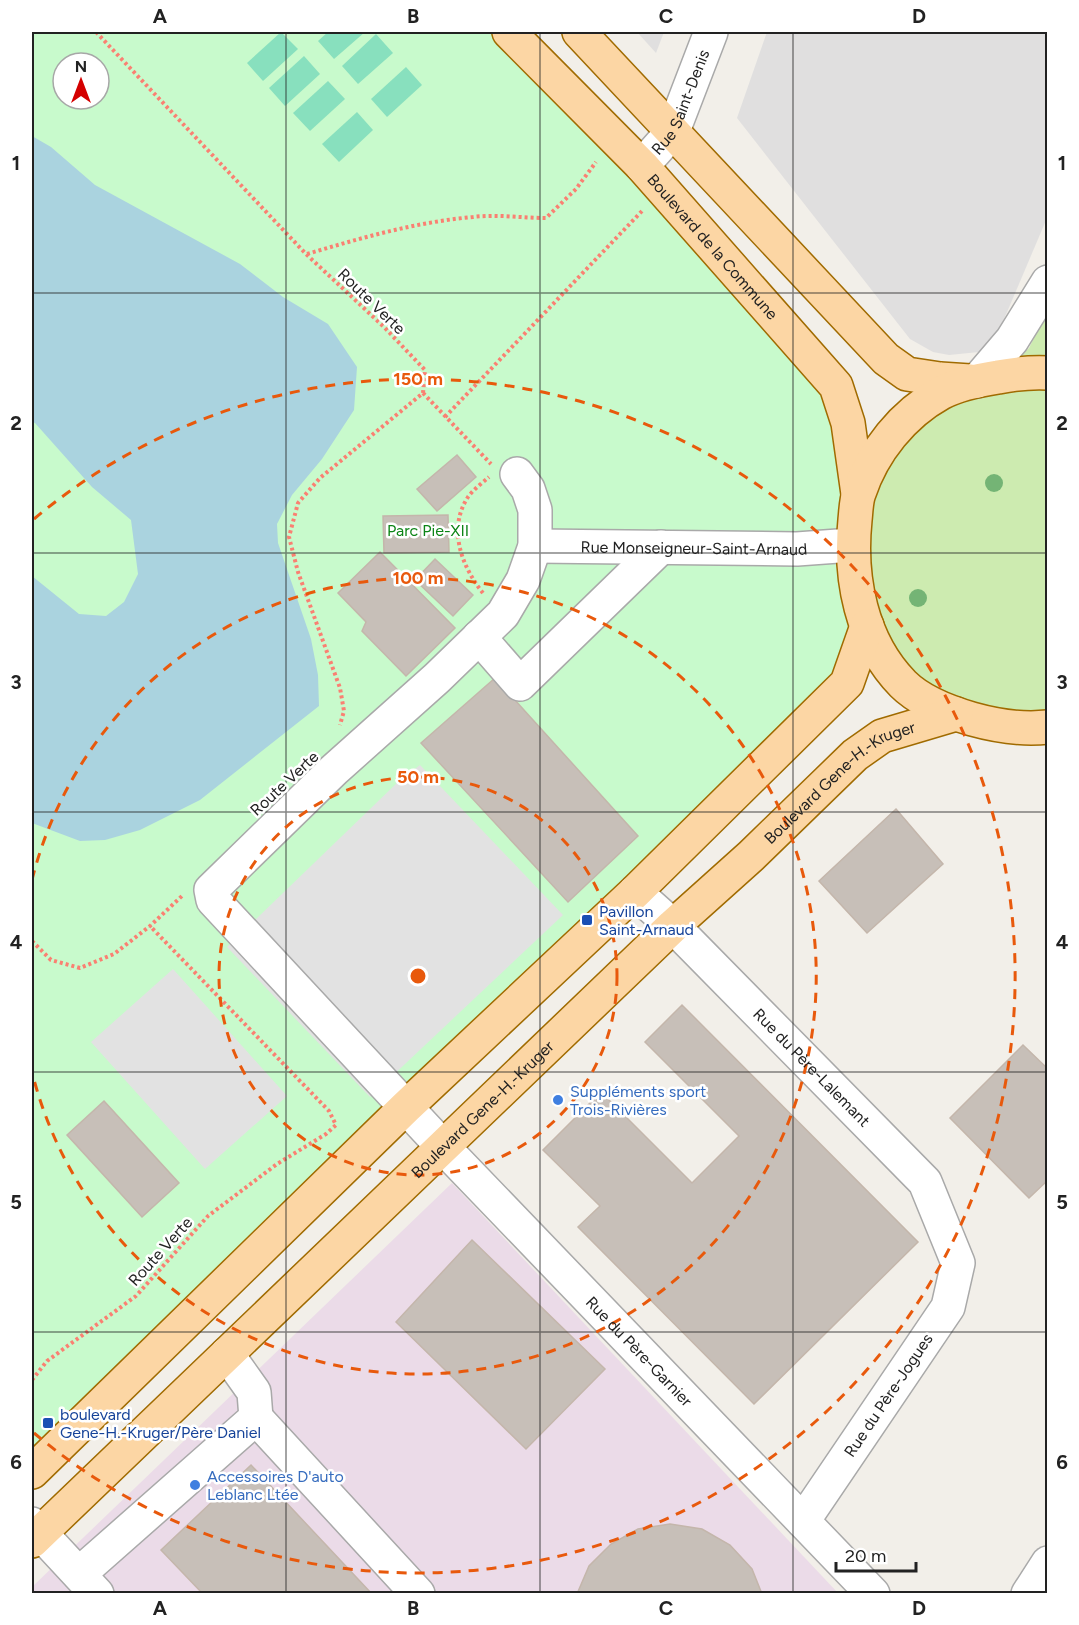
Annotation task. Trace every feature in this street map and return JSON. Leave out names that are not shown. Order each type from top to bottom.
[{"type":"main road","name":"Boulevard de la Commune","points":[[509,32],[642,166],[836,386],[848,423],[858,494]]},
{"type":"main road","points":[[579,32],[886,359],[907,374],[977,381]]},
{"type":"main road","points":[[1047,373],[1018,373],[977,381],[942,393],[896,429],[875,456],[858,494],[852,545],[861,610],[867,627],[883,660],[904,685],[923,699],[956,714],[999,726],[1035,729],[1047,727]]},
{"type":"main road","points":[[32,1472],[406,1107],[634,892],[847,683],[867,627]]},
{"type":"main road","name":"Boulevard Gene-H.-Kruger","points":[[34,1532],[227,1354],[673,926],[751,856],[855,755],[882,736],[956,714]]},
{"type":"street","name":"Rue Saint-Denis","points":[[642,166],[673,131],[711,32]]},
{"type":"street","points":[[977,381],[1012,340],[1047,282]]},
{"type":"street","points":[[517,474],[528,489],[535,510],[535,546],[523,580],[503,614],[479,637],[520,684],[661,547]]},
{"type":"street","name":"Rue Monseigneur-Saint-Arnaud","points":[[535,546],[797,549],[852,545]]},
{"type":"street","name":"Rue du Père-Garnier","points":[[479,637],[437,678],[334,770],[211,890],[213,900],[443,1147],[873,1593]]},
{"type":"street","name":"Rue du Père-Lalemant","points":[[634,892],[673,926],[924,1182],[958,1263]]},
{"type":"street","name":"Rue du Père-Jogues","points":[[803,1521],[948,1307],[958,1263]]},
{"type":"street","points":[[227,1354],[254,1392],[256,1418],[418,1593]]},
{"type":"street","points":[[34,1532],[88,1584],[256,1418]]},
{"type":"street","points":[[1028,1593],[1047,1563]]},
{"type":"path","points":[[96,32],[306,254]]},
{"type":"path","name":"Route Verte","points":[[306,254],[369,236],[475,216],[546,219],[576,189],[599,157]]},
{"type":"path","points":[[445,417],[647,206]]},
{"type":"path","name":"Route Verte","points":[[306,254],[384,327],[425,370],[423,393]]},
{"type":"path","points":[[338,732],[344,711],[340,688],[298,572],[289,537],[298,503],[320,478],[423,393],[497,470],[468,497],[457,524],[460,554],[472,579],[484,594]]},
{"type":"path","points":[[32,940],[51,960],[80,968],[114,954],[150,926],[185,893]]},
{"type":"path","name":"Route Verte","points":[[32,1380],[47,1361],[136,1296],[208,1216],[278,1164],[326,1134],[336,1125],[329,1112],[150,926]]},
{"type":"shaded area","points":[[637,32],[664,32],[656,53]]},
{"type":"shaded area","points":[[767,32],[1047,32],[1047,218],[993,345],[979,352],[949,355],[933,352],[910,339],[737,118]]},
{"type":"shaded area","points":[[420,765],[563,915],[370,1097],[227,947],[398,782]]},
{"type":"shaded area","points":[[173,969],[287,1096],[205,1169],[91,1042]]},
{"type":"shaded area","points":[[452,1183],[838,1593],[32,1594],[32,1587]]},
{"type":"green space","name":"Parc Pie-XII","points":[[32,32],[497,32],[818,360],[841,433],[854,651],[759,760],[32,1481]]},
{"type":"green space","points":[[281,32],[298,49],[263,81],[247,63]]},
{"type":"green space","points":[[328,32],[365,32],[334,59],[318,41]]},
{"type":"green space","points":[[376,34],[393,53],[358,84],[342,66]]},
{"type":"green space","points":[[304,56],[320,74],[285,106],[269,88]]},
{"type":"green space","points":[[406,67],[422,85],[387,117],[371,99]]},
{"type":"green space","points":[[328,81],[345,99],[310,131],[293,113]]},
{"type":"green space","points":[[357,112],[373,130],[339,162],[322,144]]},
{"type":"green space","points":[[1047,311],[1047,372],[1004,371],[1029,348]]},
{"type":"green space","points":[[1047,375],[1047,727],[906,683],[856,549],[898,430],[914,416]]},
{"type":"water","points":[[32,136],[51,147],[95,185],[240,264],[283,297],[328,324],[357,367],[354,410],[322,459],[292,495],[277,524],[278,543],[311,639],[318,675],[319,706],[200,800],[140,830],[105,840],[80,841],[32,823],[32,576],[79,614],[106,616],[124,602],[138,574],[131,520],[92,487],[32,422]]},
{"type":"building","points":[[457,455],[476,477],[437,511],[417,489]]},
{"type":"building","points":[[448,515],[449,552],[384,553],[383,516]]},
{"type":"building","points":[[380,552],[455,628],[406,676],[362,631],[366,622],[338,593]]},
{"type":"building","points":[[435,559],[473,595],[453,616],[415,580]]},
{"type":"building","points":[[495,678],[638,836],[568,902],[421,743]]},
{"type":"building","points":[[896,809],[943,864],[867,933],[819,881]]},
{"type":"building","points":[[682,1005],[918,1242],[754,1404],[578,1227],[600,1206],[543,1150],[601,1092],[692,1183],[739,1136],[645,1042]]},
{"type":"building","points":[[1023,1045],[1048,1069],[1048,1180],[1029,1198],[950,1118]]},
{"type":"building","points":[[104,1101],[179,1183],[142,1217],[67,1135]]},
{"type":"building","points":[[472,1240],[605,1369],[526,1449],[396,1322]]},
{"type":"building","points":[[251,1465],[372,1594],[203,1594],[161,1550]]},
{"type":"building","points":[[670,1524],[702,1529],[730,1545],[752,1569],[762,1594],[577,1594],[589,1566],[611,1544],[638,1529]]},
{"type":"place","name":"Pavillon Saint-Arnaud","points":[[587,920]]},
{"type":"place","name":"Suppléments sport Trois-Rivières","points":[[558,1100]]},
{"type":"place","name":"boulevard Gene-H.-Kruger/Père Daniel","points":[[48,1423]]},
{"type":"place","name":"Accessoires D'auto Leblanc Ltée","points":[[195,1485]]}]
